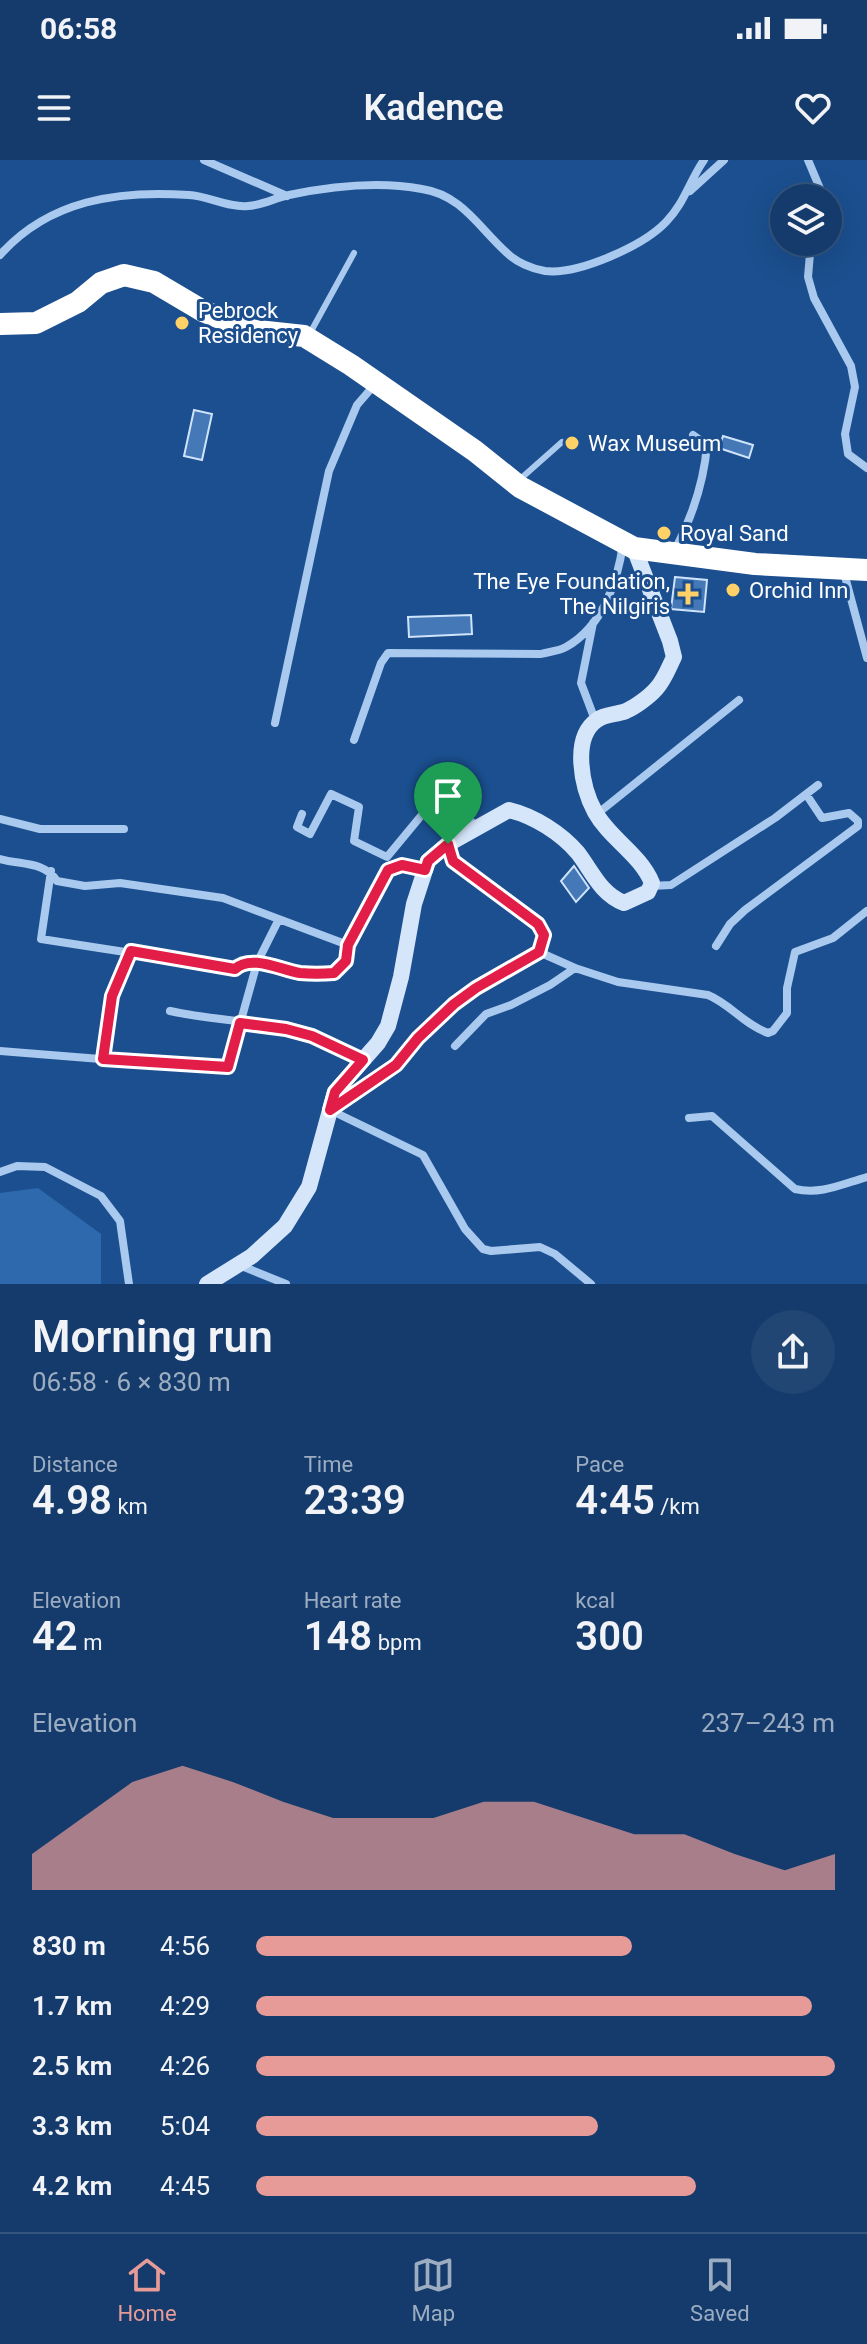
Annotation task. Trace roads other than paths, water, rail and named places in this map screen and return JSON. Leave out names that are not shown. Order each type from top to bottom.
[{"type":"highway","points":[[0,324],[36,323],[78,302],[101,283],[124,275],[154,282],[203,311],[250,330],[307,338],[475,451],[515,483],[628,546],[673,555],[755,564],[867,570]]},
{"type":"street","points":[[204,160],[287,196]]},
{"type":"street","points":[[688,193],[704,160]]},
{"type":"street","points":[[0,255],[17,236],[41,222],[102,197],[190,195],[244,207],[348,186],[391,186],[443,194],[461,205],[519,263],[545,271],[578,268],[648,237],[666,222],[688,193],[724,160]]},
{"type":"street","points":[[808,160],[818,184]]},
{"type":"street","points":[[810,256],[808,277],[814,298],[851,366],[855,387],[845,434],[848,454],[867,468]]},
{"type":"street","points":[[275,723],[329,471],[357,405],[377,383]]},
{"type":"street","points":[[673,555],[690,523],[705,468],[707,445],[693,435]]},
{"type":"street","points":[[354,740],[381,663],[388,653],[541,654],[565,647],[593,623],[606,602],[628,546]]},
{"type":"street","points":[[216,1282],[285,1226],[309,1187],[335,1092],[378,1043],[388,1026],[401,977],[414,904],[428,861],[448,844],[509,810],[527,814],[559,836],[577,853],[610,897],[624,903],[648,892],[652,883],[646,868],[618,842],[596,814],[584,783],[582,757],[584,733],[595,721],[627,710],[656,689],[674,657],[670,641],[628,546]]},
{"type":"street","points":[[843,569],[867,658]]},
{"type":"street","points":[[593,623],[581,683],[595,721]]},
{"type":"street","points":[[596,814],[739,700]]},
{"type":"street","points":[[651,886],[671,885],[818,785]]},
{"type":"street","points":[[302,814],[297,827],[310,834],[331,794],[359,807],[354,841],[387,857],[440,793],[477,827]]},
{"type":"street","points":[[716,946],[730,924],[745,910],[858,826],[858,821],[849,813],[822,818],[806,794]]},
{"type":"street","points":[[0,819],[40,829],[124,829]]},
{"type":"street","points":[[330,1110],[396,1065],[418,1038],[465,996],[539,952],[544,935],[538,924],[453,861],[448,844]]},
{"type":"street","points":[[0,859],[42,866],[51,871],[57,881],[85,886],[120,883],[223,898],[348,945]]},
{"type":"street","points":[[51,871],[41,939],[235,969],[240,964],[257,963],[298,973],[334,973],[346,961],[348,945],[388,870],[402,865],[425,870]]},
{"type":"street","points":[[539,952],[618,982],[708,995],[768,1033],[787,1013],[787,988],[795,952],[833,938],[867,911]]},
{"type":"street","points":[[0,1051],[228,1067],[257,963],[278,921]]},
{"type":"street","points":[[103,1059],[112,996],[131,951]]},
{"type":"street","points":[[455,1046],[486,1014],[511,1005],[575,968]]},
{"type":"street","points":[[170,1011],[286,1029],[312,1036],[363,1060]]},
{"type":"street","points":[[330,1110],[423,1155],[465,1229],[483,1249],[540,1247],[555,1254],[591,1284]]},
{"type":"street","points":[[689,1118],[712,1116],[795,1189],[826,1191],[867,1177]]},
{"type":"street","points":[[0,1172],[17,1166],[45,1167],[101,1196],[120,1221],[129,1284]]},
{"type":"street","points":[[238,1265],[286,1284]]},
{"type":"lane","points":[[307,338],[354,253]]},
{"type":"lane","points":[[515,483],[562,442]]},
{"type":"place","name":"Pebrock Residency","points":[[182,323]]},
{"type":"place","name":"Wax Museum","points":[[572,443]]},
{"type":"place","name":"Royal Sand","points":[[664,533]]},
{"type":"place","name":"Orchid Inn","points":[[733,590]]},
{"type":"place","name":"The Eye Foundation, The Nilgiris","points":[[688,594]]}]
